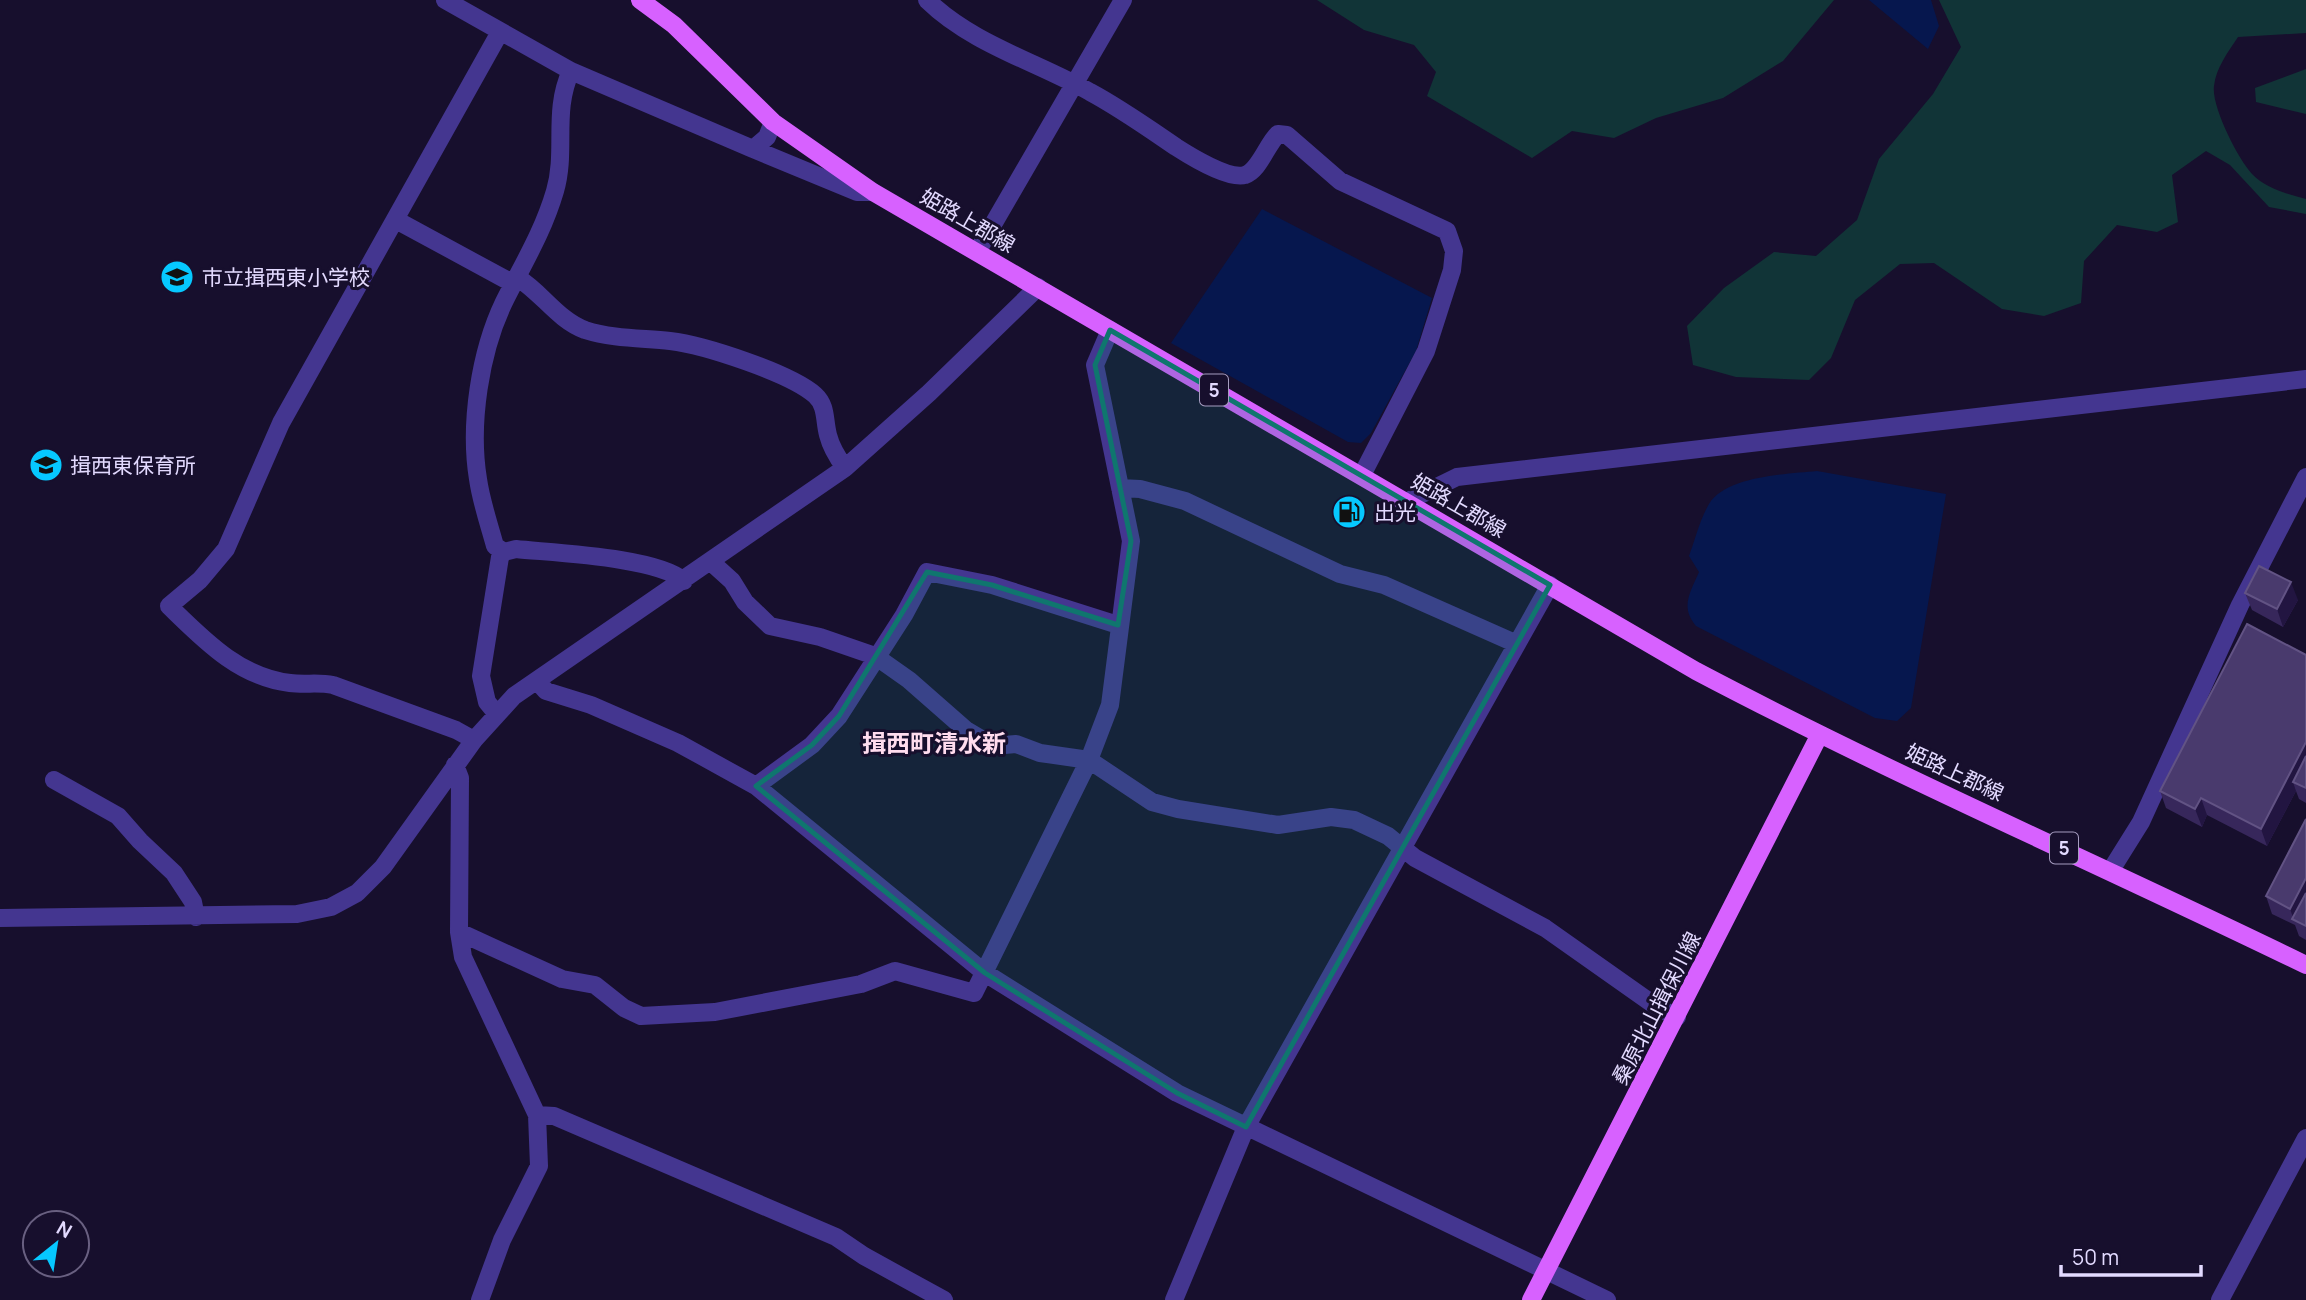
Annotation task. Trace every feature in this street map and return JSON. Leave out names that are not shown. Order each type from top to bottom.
[{"type":"main road","name":"姫路上郡線","points":[[640,0],[674,25],[773,122],[873,192],[1696,671],[1819,736],[2111,870],[2306,964]]},
{"type":"main road","name":"桑原北山揖保川線","points":[[1531,1300],[1819,736]]},
{"type":"street","points":[[445,0],[477,8],[500,32],[571,71],[856,192],[873,192]]},
{"type":"street","points":[[927,0],[955,22],[1131,116],[1199,161],[1234,175],[1245,175],[1252,171],[1271,140],[1278,134],[1287,135],[1340,181],[1447,231],[1454,251],[1452,270],[1426,351],[1362,475]]},
{"type":"street","points":[[977,252],[1121,1]]},
{"type":"street","points":[[474,740],[333,685],[315,682],[291,684],[229,661],[169,606],[200,580],[226,549],[281,423],[500,32]]},
{"type":"street","points":[[503,552],[495,546],[478,478],[476,419],[491,340],[504,302],[536,246],[556,188],[560,161],[559,105],[571,71]]},
{"type":"street","points":[[753,149],[767,136],[773,122]]},
{"type":"street","points":[[396,220],[532,287],[565,320],[586,330],[644,341],[685,344],[763,368],[801,386],[816,396],[824,408],[828,434],[835,454],[845,468]]},
{"type":"street","points":[[0,918],[297,914],[331,908],[357,893],[383,867],[455,765],[496,713],[537,681],[845,468],[929,393],[1038,287]]},
{"type":"street","points":[[459,932],[562,979],[595,985],[624,1008],[641,1016],[715,1012],[861,984],[895,971],[974,993],[1089,760],[1110,705],[1118,625],[1128,584],[1131,541],[1096,365],[1110,330]]},
{"type":"street","points":[[1408,501],[1457,477],[2306,379]]},
{"type":"street","points":[[2111,870],[2141,822],[2240,605],[2306,477]]},
{"type":"street","points":[[1120,488],[1140,489],[1185,501],[1340,574],[1384,585],[1517,644]]},
{"type":"street","points":[[496,713],[486,702],[481,676],[503,552],[516,549],[618,560],[676,573],[684,581]]},
{"type":"street","points":[[711,562],[732,581],[745,602],[770,626],[820,637],[875,656],[909,680],[966,730],[993,746],[1016,744],[1040,753],[1089,760],[1152,802],[1178,809],[1278,825],[1331,817],[1354,820],[1388,836],[1415,858],[1545,928],[1657,1007],[1676,1017]]},
{"type":"street","points":[[756,786],[812,746],[839,716],[875,656],[904,615],[927,572],[992,585],[1118,625]]},
{"type":"street","points":[[1174,1300],[1247,1127],[1550,585]]},
{"type":"street","points":[[537,681],[546,691],[590,705],[678,743],[756,786],[985,973],[1168,1087],[1607,1300]]},
{"type":"street","points":[[455,765],[460,778],[459,932],[463,957],[537,1115],[539,1166],[502,1240],[480,1300]]},
{"type":"street","points":[[54,780],[118,816],[174,873],[193,902],[196,917]]},
{"type":"street","points":[[537,1115],[554,1116],[836,1237],[864,1256],[944,1300]]},
{"type":"street","points":[[2220,1300],[2306,1138]]},
{"type":"highlighted area","points":[[1110,330],[1550,585],[1246,1127],[1177,1093],[985,973],[756,786],[812,745],[839,716],[927,572],[992,585],[1118,625],[1131,541],[1095,365]]},
{"type":"green space","points":[[1317,0],[1834,0],[1783,61],[1723,98],[1656,118],[1614,138],[1572,131],[1532,158],[1427,96],[1436,72],[1414,45],[1364,30]]},
{"type":"green space","points":[[1939,0],[2306,0],[2306,33],[2238,37],[2215,79],[2214,95],[2221,119],[2246,167],[2271,187],[2306,199],[2306,214],[2269,207],[2230,165],[2206,151],[2172,175],[2178,222],[2157,232],[2117,225],[2084,261],[2081,303],[2044,316],[2002,309],[1934,263],[1900,264],[1855,300],[1831,358],[1809,380],[1736,377],[1693,365],[1687,326],[1724,288],[1774,252],[1816,256],[1857,220],[1879,159],[1933,94],[1961,47]]},
{"type":"green space","points":[[2306,69],[2306,114],[2256,102],[2255,88]]},
{"type":"shaded area","points":[[1869,0],[1931,0],[1939,26],[1928,49]]},
{"type":"shaded area","points":[[1262,209],[1432,298],[1416,351],[1371,433],[1361,443],[1348,442],[1171,343]]},
{"type":"shaded area","points":[[1817,471],[1946,494],[1911,708],[1897,721],[1875,718],[1696,626],[1688,612],[1688,600],[1699,572],[1689,556],[1700,523],[1709,504],[1717,495],[1729,487],[1758,478]]},
{"type":"building","points":[[2259,566],[2291,582],[2277,609],[2245,593]]},
{"type":"building","points":[[2247,624],[2306,655],[2306,742],[2261,829],[2201,798],[2195,809],[2160,791]]},
{"type":"building","points":[[2306,756],[2306,788],[2293,782]]},
{"type":"building","points":[[2306,819],[2306,878],[2290,909],[2266,896]]},
{"type":"building","points":[[2306,893],[2306,926],[2292,919]]},
{"type":"place","name":"市立揖西東小学校","points":[[177,277]]},
{"type":"place","name":"揖西東保育所","points":[[46,465]]},
{"type":"place","name":"出光","points":[[1349,512]]},
{"type":"district","name":"揖西町清水新","points":[[934,742]]}]
